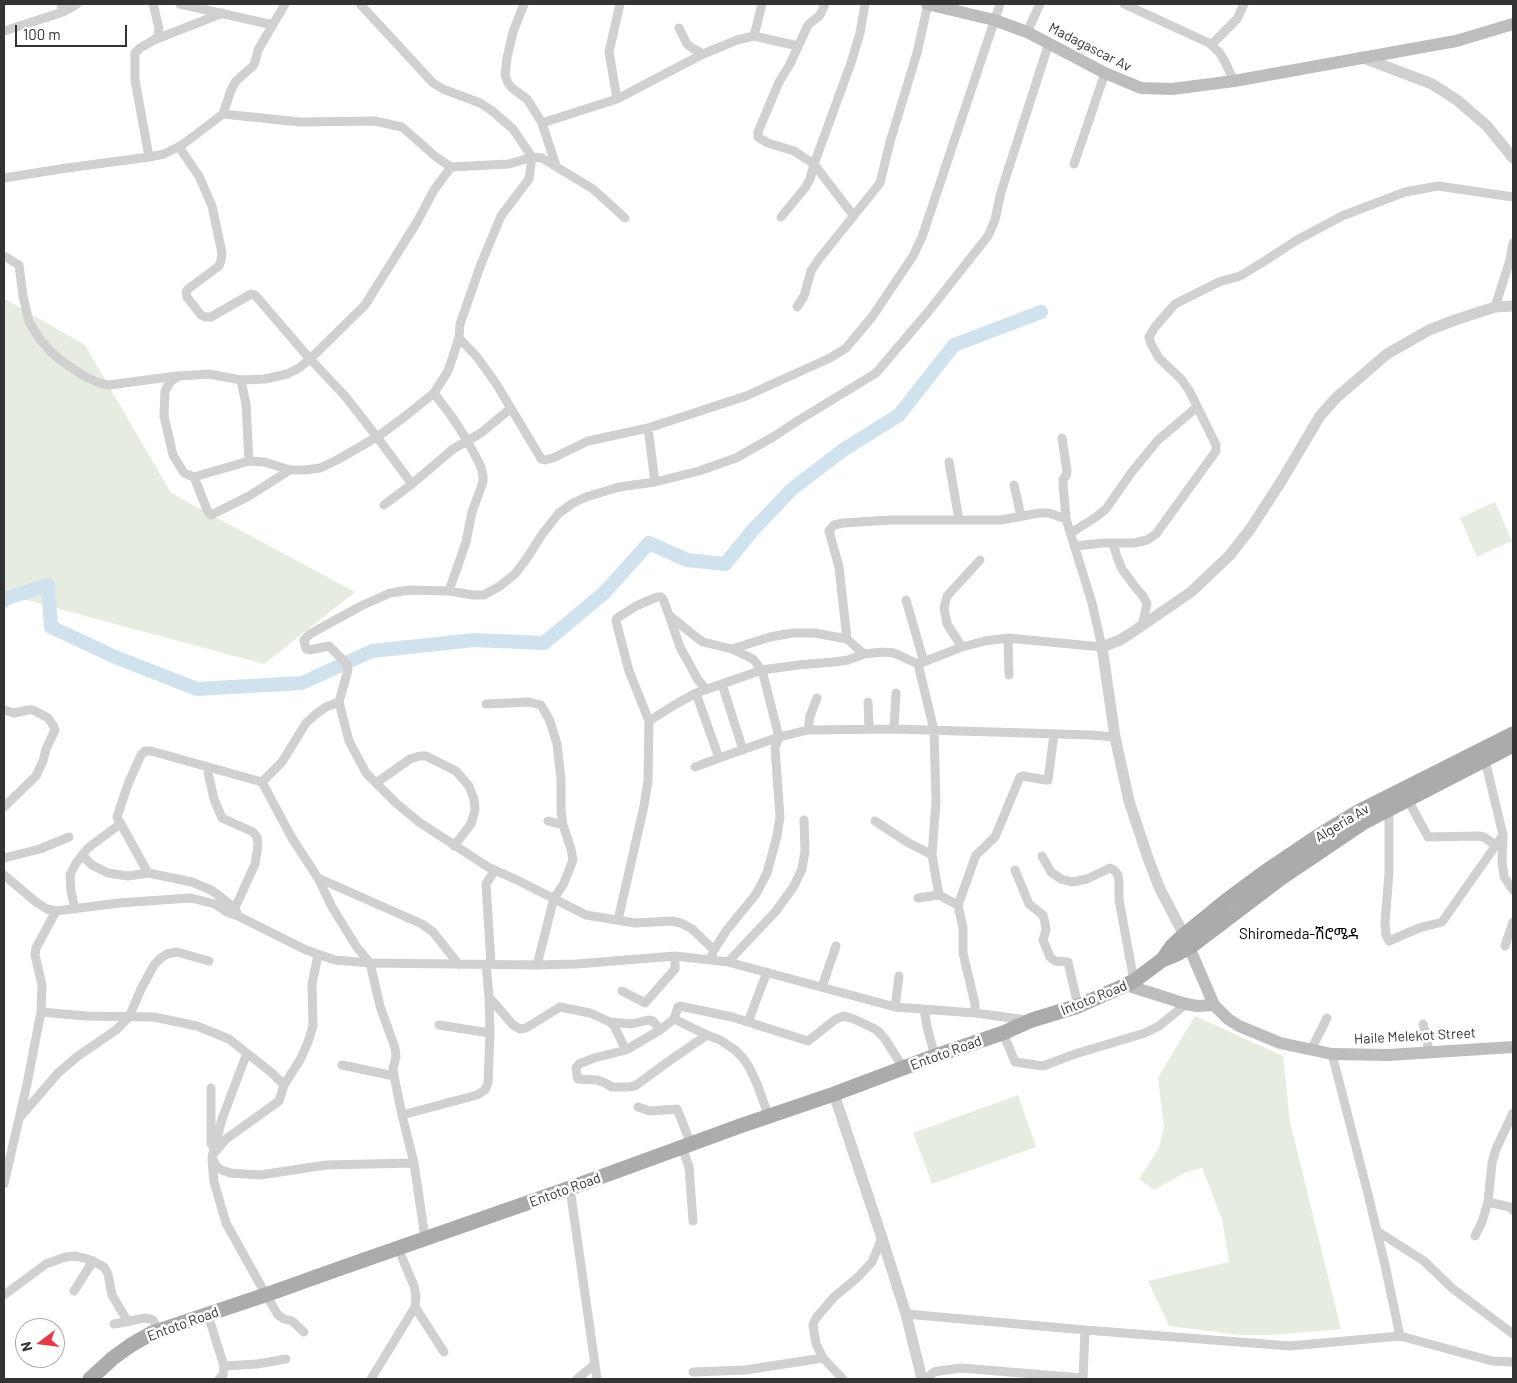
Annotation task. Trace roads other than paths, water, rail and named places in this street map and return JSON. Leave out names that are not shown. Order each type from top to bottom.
[{"type":"main road","name":"Madagascar Av","points":[[927,4],[994,20],[1027,32],[1104,73],[1141,88],[1185,89],[1234,81],[1456,41],[1513,24]]},
{"type":"main road","name":"Algeria Av","points":[[1187,941],[1265,872],[1325,832],[1358,812],[1513,734]]},
{"type":"main road","name":"Algeria Av","points":[[1187,941],[1364,822],[1513,745]]},
{"type":"main road","name":"Intoto Road","points":[[1049,1016],[1130,984],[1162,960],[1177,954],[1187,941]]},
{"type":"main road","name":"Haile Melekot Street","points":[[1187,941],[1214,1005],[1228,1019],[1251,1032],[1280,1043],[1332,1054],[1388,1055],[1513,1047]]},
{"type":"main road","points":[[1130,984],[1186,1004],[1197,1006],[1214,1005]]},
{"type":"main road","name":"Entoto Road","points":[[90,1379],[125,1349],[159,1331],[570,1188],[904,1069],[1032,1020],[1049,1016]]},
{"type":"street","points":[[4,31],[45,19],[62,8],[77,4]]},
{"type":"street","points":[[153,4],[159,28],[158,36],[154,40]]},
{"type":"street","points":[[180,4],[273,25]]},
{"type":"street","points":[[4,178],[149,157],[164,154],[179,147],[222,114],[230,90],[236,81],[256,62],[258,50],[285,4]]},
{"type":"street","points":[[179,376],[170,382],[164,391],[164,416],[173,455],[184,474],[194,477],[249,461],[264,462],[290,470],[320,468],[378,437],[403,418],[434,393],[448,370],[459,338],[460,324],[481,264],[502,216],[528,178],[532,157],[513,129],[491,110],[480,103],[442,89],[433,83],[360,4]]},
{"type":"street","points":[[524,4],[513,32],[505,75],[512,88],[527,99],[542,123],[556,166]]},
{"type":"street","points":[[617,99],[610,52],[620,4]]},
{"type":"street","points":[[754,36],[762,4]]},
{"type":"street","points":[[826,4],[820,15],[808,25],[770,102],[758,132],[758,137],[760,140],[794,151],[814,164],[853,215]]},
{"type":"street","points":[[781,217],[810,179],[851,63],[860,33],[865,4]]},
{"type":"street","points":[[797,307],[804,296],[811,271],[853,215],[880,183],[890,142],[917,53],[927,4]]},
{"type":"street","points":[[459,338],[482,364],[538,456],[545,460],[588,441],[648,428],[746,396],[830,358],[846,348],[872,317],[913,256],[922,237],[1000,4]]},
{"type":"street","points":[[1027,32],[1040,4]]},
{"type":"street","points":[[1124,4],[1211,45],[1219,52],[1234,81]]},
{"type":"street","points":[[1211,45],[1237,19],[1244,4]]},
{"type":"street","points":[[149,157],[135,80],[135,53],[154,40],[223,14]]},
{"type":"street","points":[[679,28],[686,44],[703,54]]},
{"type":"street","points":[[542,123],[617,99],[703,54],[737,40],[754,36],[798,46]]},
{"type":"street","points":[[714,950],[692,929],[681,923],[672,921],[635,923],[586,915],[495,870],[454,846],[407,812],[366,773],[349,740],[339,702],[348,670],[347,664],[329,646],[310,650],[306,649],[304,640],[310,634],[328,624],[390,593],[409,590],[449,591],[473,595],[484,594],[500,586],[515,574],[558,513],[573,503],[619,486],[655,482],[699,471],[748,452],[876,373],[928,312],[988,236],[1049,43]]},
{"type":"street","points":[[1361,57],[1432,84],[1450,95],[1487,126],[1513,158]]},
{"type":"street","points":[[1074,164],[1104,73]]},
{"type":"street","points":[[222,114],[300,122],[375,121],[402,127],[436,157],[451,167],[509,164],[532,157],[542,158],[593,189],[625,218]]},
{"type":"street","points":[[179,147],[199,176],[212,206],[222,253],[219,266],[188,289],[186,292],[187,297],[201,315],[211,317],[250,294],[255,295],[310,359],[345,396],[412,484]]},
{"type":"street","points":[[4,256],[19,265],[29,322],[38,338],[63,362],[84,376],[99,383],[109,385],[209,374],[241,380],[265,379],[286,374],[299,368],[365,305],[434,190],[451,167]]},
{"type":"street","points":[[1076,546],[1134,543],[1147,540],[1156,534],[1216,451],[1216,445],[1197,406],[1181,379],[1159,358],[1149,337],[1175,304],[1219,282],[1240,276],[1297,240],[1342,216],[1404,192],[1438,186],[1513,197]]},
{"type":"street","points":[[1495,308],[1512,261],[1513,243]]},
{"type":"street","points":[[649,721],[696,693],[762,670],[848,660],[864,654],[883,652],[894,653],[921,663],[962,647],[1008,638],[1102,647],[1120,640],[1191,592],[1230,554],[1251,528],[1320,416],[1336,398],[1387,354],[1429,330],[1495,308],[1513,306]]},
{"type":"street","points":[[241,380],[246,404],[249,461]]},
{"type":"street","points":[[434,393],[467,440],[482,467],[483,476],[483,482],[472,512],[466,542],[449,591]]},
{"type":"street","points":[[1071,533],[1106,509],[1131,473],[1158,440],[1197,406]]},
{"type":"street","points":[[384,505],[412,484],[452,449],[481,433],[510,409]]},
{"type":"street","points":[[648,428],[655,482]]},
{"type":"street","points":[[1062,438],[1067,472],[1063,479],[1066,518],[1092,603],[1102,647],[1115,737],[1129,801],[1148,858],[1171,911],[1187,941]]},
{"type":"street","points":[[949,462],[959,520]]},
{"type":"street","points":[[194,477],[208,512],[211,515],[249,496],[290,470]]},
{"type":"street","points":[[1014,485],[1021,516]]},
{"type":"street","points":[[847,638],[839,568],[829,530],[834,525],[843,522],[1001,520],[1039,513],[1050,513],[1066,518]]},
{"type":"street","points":[[1113,543],[1122,569],[1147,604],[1142,625]]},
{"type":"street","points":[[962,647],[947,624],[944,608],[947,596],[980,560]]},
{"type":"street","points":[[618,920],[648,781],[649,721],[629,671],[616,621],[617,618],[636,606],[661,597],[680,647],[698,680],[706,689]]},
{"type":"street","points":[[906,600],[934,730],[936,802],[932,855],[939,895]]},
{"type":"street","points":[[669,614],[703,642],[732,650],[753,659],[762,670],[779,737],[775,748],[780,817],[778,836],[767,873],[756,894],[726,931],[710,959]]},
{"type":"street","points":[[732,650],[770,637],[792,633],[815,633],[847,638],[864,654]]},
{"type":"street","points":[[1008,638],[1009,675]]},
{"type":"street","points":[[722,684],[743,750]]},
{"type":"street","points":[[696,693],[719,758]]},
{"type":"street","points":[[894,729],[896,693]]},
{"type":"street","points":[[808,730],[810,716],[817,698]]},
{"type":"street","points":[[262,782],[282,762],[306,723],[326,707],[339,702]]},
{"type":"street","points":[[486,704],[529,702],[541,705],[550,721],[557,744],[563,826],[573,860],[563,885],[554,898],[537,965]]},
{"type":"street","points":[[868,702],[869,729]]},
{"type":"street","points":[[4,710],[14,713],[33,710],[48,718],[55,730],[36,776],[4,807]]},
{"type":"street","points":[[695,767],[779,737],[808,730],[894,729],[1115,737]]},
{"type":"street","points":[[975,1013],[975,1004],[963,953],[962,928],[958,905],[976,855],[995,837],[1020,777],[1048,780],[1054,734]]},
{"type":"street","points":[[148,873],[117,818],[118,810],[141,755],[145,751],[151,751],[262,782],[292,838],[318,878],[332,907],[356,946],[370,963],[380,1006],[395,1048],[394,1076],[414,1163],[426,1238]]},
{"type":"street","points":[[376,783],[410,759],[420,756],[426,756],[456,771],[469,786],[474,799],[475,810],[471,824],[454,846]]},
{"type":"street","points":[[1485,760],[1503,835],[1502,862],[1506,880],[1513,890]]},
{"type":"street","points":[[207,768],[214,799],[222,818],[253,832],[257,837],[258,846],[255,864],[236,912]]},
{"type":"street","points":[[1408,800],[1428,837],[1479,836],[1484,837],[1495,845]]},
{"type":"street","points":[[1389,810],[1385,923],[1386,935],[1389,941],[1419,928],[1442,922],[1503,835]]},
{"type":"street","points":[[728,962],[776,911],[794,886],[802,870],[805,851],[804,820]]},
{"type":"street","points":[[548,821],[563,826]]},
{"type":"street","points":[[875,821],[907,842],[932,855]]},
{"type":"street","points":[[75,909],[70,875],[76,863],[88,848],[120,824]]},
{"type":"street","points":[[4,858],[40,849],[69,837]]},
{"type":"street","points":[[82,855],[92,864],[108,873],[128,876],[148,873],[192,882],[211,890],[236,912],[306,950],[335,960],[370,963],[537,965],[577,964],[675,956],[710,959],[767,972],[896,1007],[975,1013],[1032,1020]]},
{"type":"street","points":[[1042,856],[1051,872],[1061,879],[1072,882],[1087,879],[1110,868],[1118,875],[1119,900],[1130,984]]},
{"type":"street","points":[[1502,862],[1513,860]]},
{"type":"street","points":[[402,1115],[477,1095],[485,1090],[488,1083],[490,1033],[486,884],[495,870]]},
{"type":"street","points":[[1015,870],[1029,904],[1043,915],[1046,930],[1043,940],[1050,957],[1055,961],[1068,962],[1078,1006]]},
{"type":"street","points":[[4,876],[36,902],[47,909],[56,911],[119,903],[191,898],[215,904],[227,912],[236,912]]},
{"type":"street","points":[[318,878],[422,924],[433,932],[459,965]]},
{"type":"street","points":[[918,898],[939,895],[958,905]]},
{"type":"street","points":[[4,1184],[41,1012],[42,985],[36,948],[56,911]]},
{"type":"street","points":[[1505,946],[1513,922]]},
{"type":"street","points":[[822,987],[836,946]]},
{"type":"street","points":[[19,1118],[58,1073],[130,1018],[141,989],[154,965],[161,958],[167,954],[177,952],[209,961]]},
{"type":"street","points":[[212,1157],[226,1139],[279,1101],[284,1085],[300,1060],[313,1026],[312,984],[318,955]]},
{"type":"street","points":[[622,991],[646,1002],[675,969],[675,956]]},
{"type":"street","points":[[748,1022],[767,972]]},
{"type":"street","points":[[896,1007],[899,976]]},
{"type":"street","points":[[489,997],[513,1025],[520,1029],[526,1028],[560,1007],[590,1013],[610,1022],[632,1024],[648,1020],[653,1021],[660,1030]]},
{"type":"street","points":[[1003,1032],[1014,1062],[1043,1066],[1075,1054],[1145,1033],[1159,1026],[1186,1004]]},
{"type":"street","points":[[707,1035],[669,1060],[635,1086],[627,1088],[612,1087],[597,1080],[578,1079],[576,1068],[579,1064],[626,1050],[660,1030],[674,1019],[678,1006],[748,1022],[808,1041],[841,1016],[854,1019],[876,1030],[886,1039],[904,1069]]},
{"type":"street","points":[[924,1010],[935,1056]]},
{"type":"street","points":[[41,1012],[130,1018],[154,1017],[197,1026],[229,1039],[272,1073],[284,1085]]},
{"type":"street","points":[[1311,1050],[1327,1018]]},
{"type":"street","points":[[674,1019],[720,1040],[743,1058],[750,1067],[769,1117]]},
{"type":"street","points":[[610,1022],[626,1050]]},
{"type":"street","points":[[1423,1024],[1428,1044],[1426,1054]]},
{"type":"street","points":[[439,1026],[490,1033]]},
{"type":"street","points":[[247,1053],[222,1119],[212,1157],[217,1167],[230,1173],[260,1175],[326,1165],[414,1163]]},
{"type":"street","points":[[1332,1054],[1377,1231],[1400,1336]]},
{"type":"street","points":[[342,1065],[394,1076]]},
{"type":"street","points":[[211,1088],[214,1182],[226,1223],[281,1318],[292,1321],[304,1332]]},
{"type":"street","points":[[834,1094],[906,1314],[922,1379]]},
{"type":"street","points":[[638,1107],[650,1112],[677,1110],[686,1146],[694,1222]]},
{"type":"street","points":[[1475,1236],[1482,1222],[1488,1202],[1492,1163],[1496,1149],[1513,1113]]},
{"type":"street","points":[[570,1188],[597,1379]]},
{"type":"street","points":[[1488,1202],[1510,1207],[1513,1210]]},
{"type":"street","points":[[1377,1231],[1424,1261],[1452,1288],[1513,1334]]},
{"type":"street","points":[[843,1379],[823,1358],[816,1344],[813,1325],[816,1318],[834,1297],[857,1278],[872,1262],[882,1238]]},
{"type":"street","points":[[371,1379],[415,1307],[416,1296],[414,1286],[398,1248]]},
{"type":"street","points":[[4,1295],[52,1260],[71,1256],[93,1261],[104,1267],[108,1274],[112,1295],[128,1322]]},
{"type":"street","points":[[74,1290],[93,1261]]},
{"type":"street","points":[[415,1307],[444,1352]]},
{"type":"street","points":[[906,1314],[1290,1346],[1400,1336],[1492,1361],[1513,1362]]},
{"type":"street","points":[[208,1315],[224,1366],[223,1375],[219,1379]]},
{"type":"street","points":[[114,1324],[150,1319],[153,1320],[159,1331]]},
{"type":"street","points":[[926,1379],[939,1370],[961,1368],[1083,1379],[1085,1330]]},
{"type":"street","points":[[693,1372],[745,1370],[823,1358]]},
{"type":"street","points":[[224,1366],[257,1364],[286,1359]]},
{"type":"street","points":[[577,1379],[594,1365]]},
{"type":"waterway","points":[[4,601],[7,598],[48,585],[51,627],[115,657],[197,689],[302,683],[372,651],[474,640],[544,643],[604,593],[649,543],[687,560],[725,564],[753,530],[792,489],[843,450],[899,415],[954,345],[1041,312]]},
{"type":"district","name":"Shiromeda-ሽሮሜዳ","points":[[1299,934]]}]
